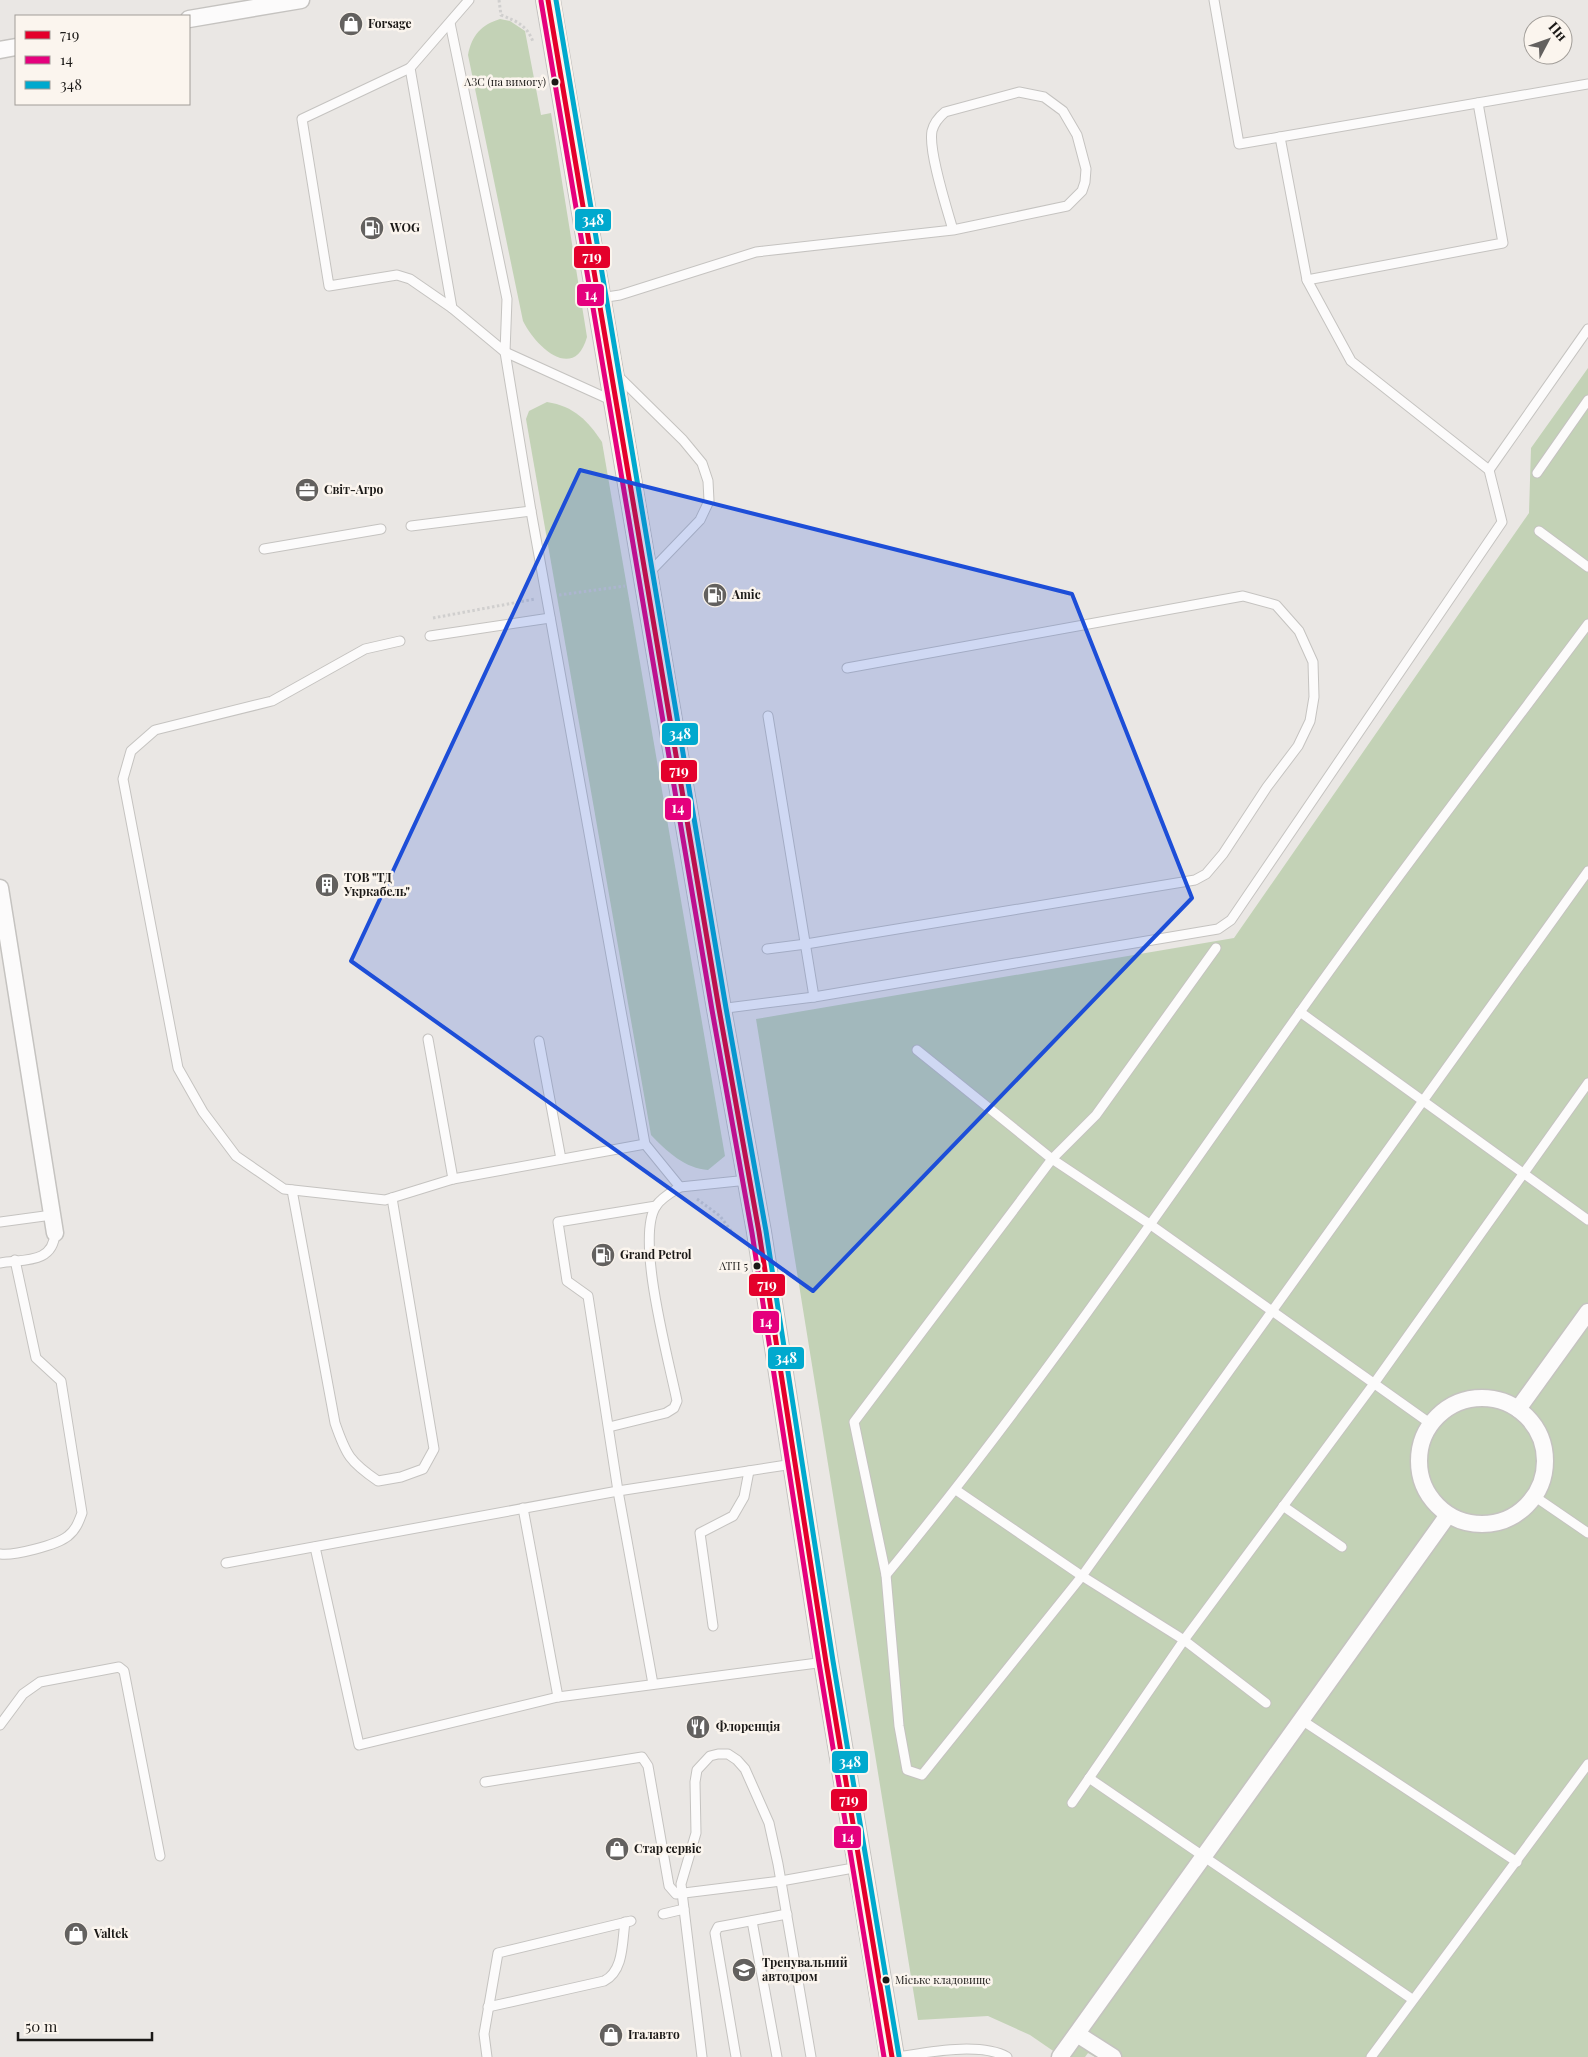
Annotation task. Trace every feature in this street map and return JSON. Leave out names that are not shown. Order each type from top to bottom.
[{"type":"main road","points":[[548,0],[749,1180],[796,1464],[826,1662],[892,2057]]},
{"type":"street","points":[[190,18],[301,0]]},
{"type":"street","points":[[0,50],[15,47]]},
{"type":"street","points":[[0,888],[55,1233]]},
{"type":"street","points":[[1518,1409],[1588,1312]]},
{"type":"street","points":[[1478,1398],[1499,1400],[1518,1409],[1533,1424],[1543,1443],[1545,1464],[1541,1485],[1534,1496],[1518,1513],[1501,1522],[1483,1525],[1465,1522],[1448,1515],[1433,1503],[1424,1487],[1418,1469],[1419,1450],[1426,1430],[1439,1414],[1457,1402],[1478,1398]]},
{"type":"street","points":[[1060,2057],[1300,1719],[1448,1515]]},
{"type":"street","points":[[1077,2034],[1113,2057]]},
{"type":"lane","points":[[469,0],[410,68],[302,118],[329,286],[397,275],[410,278],[452,308],[505,352],[616,402]]},
{"type":"lane","points":[[1214,0],[1239,144],[1588,84]]},
{"type":"lane","points":[[450,23],[507,299],[505,352],[546,597],[645,1144],[680,1187]]},
{"type":"lane","points":[[410,68],[452,308]]},
{"type":"lane","points":[[598,298],[620,295],[756,252],[953,230],[1067,206],[1076,198],[1085,182],[1086,169],[1077,135],[1062,111],[1053,103],[1044,97],[1019,92],[945,112],[939,117],[932,132],[934,154],[953,230]]},
{"type":"lane","points":[[1307,280],[1502,244],[1478,103]]},
{"type":"lane","points":[[719,1009],[814,997],[1218,929],[1231,920],[1502,522],[1489,470],[1351,361],[1307,280],[1280,137]]},
{"type":"lane","points":[[1489,470],[1588,329]]},
{"type":"lane","points":[[610,370],[683,440],[702,463],[708,481],[709,501],[700,520],[646,576]]},
{"type":"lane","points":[[1537,473],[1588,400]]},
{"type":"lane","points":[[411,526],[531,511]]},
{"type":"lane","points":[[264,549],[382,529]]},
{"type":"lane","points":[[1539,531],[1588,567]]},
{"type":"lane","points":[[767,949],[1195,880],[1214,866],[1267,787],[1298,746],[1310,721],[1314,697],[1313,662],[1299,631],[1276,605],[1243,596],[847,668]]},
{"type":"lane","points":[[430,636],[550,618]]},
{"type":"lane","points":[[886,1575],[956,1490],[1151,1225],[1300,1012],[1588,624]]},
{"type":"lane","points":[[400,641],[366,649],[272,702],[155,730],[131,751],[123,779],[178,1068],[203,1112],[236,1156],[284,1189],[385,1200],[453,1179],[645,1144]]},
{"type":"lane","points":[[768,716],[814,997]]},
{"type":"lane","points":[[1216,948],[1096,1114],[1052,1158],[854,1422],[886,1575],[899,1726],[907,1770],[922,1775],[1082,1576],[1588,871]]},
{"type":"lane","points":[[1300,1012],[1588,1220]]},
{"type":"lane","points":[[428,1039],[453,1179]]},
{"type":"lane","points":[[539,1041],[561,1159]]},
{"type":"lane","points":[[917,1050],[1052,1158],[1151,1225],[1272,1313],[1431,1424]]},
{"type":"lane","points":[[1072,1803],[1184,1640],[1374,1385],[1588,1083]]},
{"type":"lane","points":[[653,1684],[618,1491],[588,1296],[567,1282],[558,1222],[656,1206],[680,1187],[749,1180]]},
{"type":"lane","points":[[292,1190],[335,1424],[345,1452],[359,1468],[378,1481],[401,1477],[422,1470],[434,1449],[392,1198]]},
{"type":"lane","points":[[608,1427],[666,1413],[674,1408],[678,1401],[650,1266],[650,1227],[656,1206]]},
{"type":"lane","points":[[1,1219],[52,1215]]},
{"type":"lane","points":[[0,1263],[37,1258],[46,1254],[54,1243],[55,1233]]},
{"type":"lane","points":[[0,1554],[20,1552],[62,1540],[74,1530],[82,1513],[62,1382],[36,1358],[15,1260]]},
{"type":"lane","points":[[226,1564],[618,1491],[796,1464]]},
{"type":"lane","points":[[713,1626],[700,1533],[733,1516],[744,1496],[749,1471]]},
{"type":"lane","points":[[956,1490],[1082,1576],[1184,1640],[1266,1703]]},
{"type":"lane","points":[[1534,1496],[1588,1533]]},
{"type":"lane","points":[[1283,1506],[1342,1547]]},
{"type":"lane","points":[[524,1508],[558,1697]]},
{"type":"lane","points":[[315,1547],[359,1745],[558,1697],[826,1662]]},
{"type":"lane","points":[[0,1725],[23,1694],[40,1682],[119,1667],[124,1671],[160,1856]]},
{"type":"lane","points":[[1300,1719],[1517,1862]]},
{"type":"lane","points":[[702,2057],[681,1884],[696,1833],[695,1782],[697,1770],[710,1756],[728,1754],[745,1769],[768,1823],[781,1881],[811,2057]]},
{"type":"lane","points":[[485,1782],[642,1757],[648,1766],[669,1886],[676,1894],[682,1895],[781,1881],[860,1867]]},
{"type":"lane","points":[[1371,2057],[1412,1999],[1517,1862],[1588,1764]]},
{"type":"lane","points":[[1089,1778],[1412,1999]]},
{"type":"lane","points":[[663,1914],[684,1909]]},
{"type":"lane","points":[[736,2057],[715,1933],[718,1928],[787,1914]]},
{"type":"lane","points":[[752,1921],[776,2057]]},
{"type":"lane","points":[[487,2057],[484,2034],[488,2006],[498,1952],[628,1922],[619,1964],[611,1978],[488,2006]]},
{"type":"lane","points":[[898,2057],[953,2050],[983,2050],[1008,2057]]},
{"type":"path","points":[[499,0],[501,15],[518,22],[528,30],[535,51]]},
{"type":"path","points":[[433,618],[546,597],[625,586]]},
{"type":"path","points":[[680,1187],[720,1216],[735,1236]]},
{"type":"highlighted area","points":[[580,470],[1072,594],[1192,898],[813,1291],[351,961]]},
{"type":"green space","points":[[500,19],[510,21],[525,31],[541,115],[551,113],[587,337],[581,351],[573,357],[564,359],[555,356],[536,341],[523,321],[468,55],[472,42],[478,32],[493,21]]},
{"type":"green space","name":"Міське кладовище","points":[[1588,368],[1588,2057],[1095,2057],[1088,2053],[1085,2057],[1062,2057],[1030,2035],[988,2016],[918,2020],[756,1019],[1234,938],[1529,513],[1531,448]]},
{"type":"green space","points":[[547,402],[573,411],[586,421],[602,442],[725,1156],[708,1170],[684,1163],[651,1135],[526,419],[529,411]]},
{"type":"transit line","name":"719","points":[[548,0],[719,1009],[759,1232],[826,1662],[892,2057]]},
{"type":"transit line","name":"348","points":[[556,0],[726,1008],[766,1231],[833,1661],[899,2056]]},
{"type":"transit line","name":"14","points":[[541,1],[712,1010],[752,1233],[819,1663],[884,2057]]},
{"type":"place","name":"Forsage","points":[[351,24]]},
{"type":"place","name":"АЗС (на вимогу)","points":[[555,82]]},
{"type":"place","name":"WOG","points":[[372,228]]},
{"type":"place","name":"Світ-Агро","points":[[307,490]]},
{"type":"place","name":"Amic","points":[[715,595]]},
{"type":"place","name":"ТОВ \"ТД Укркабель\"","points":[[327,885]]},
{"type":"place","name":"Grand Petrol","points":[[603,1255]]},
{"type":"place","name":"АТП 5","points":[[757,1266]]},
{"type":"place","name":"Флоренція","points":[[698,1727]]},
{"type":"place","name":"Стар сервіс","points":[[617,1849]]},
{"type":"place","name":"Valtek","points":[[76,1934]]},
{"type":"place","name":"Тренувальний автодром","points":[[744,1970]]},
{"type":"place","name":"Міське кладовище","points":[[886,1980]]},
{"type":"place","name":"Італавто","points":[[611,2035]]}]
